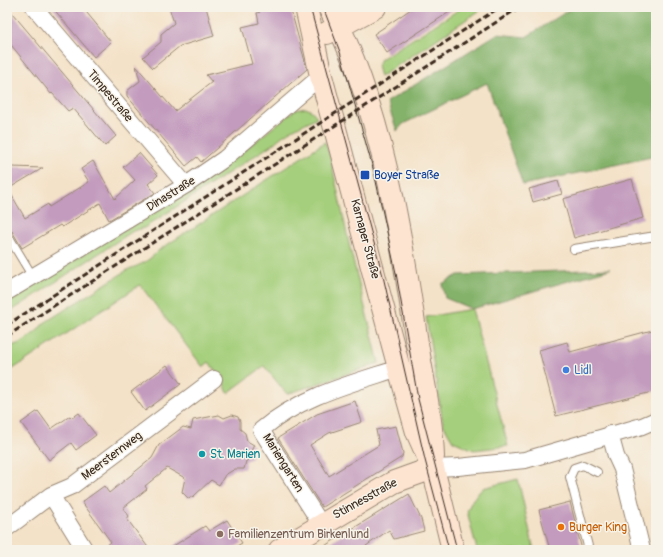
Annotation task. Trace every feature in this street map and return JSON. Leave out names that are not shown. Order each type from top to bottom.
[{"type":"main road","name":"Karnaper Straße","points":[[306,7],[321,76],[399,368],[417,432],[434,468]]},
{"type":"main road","name":"Karnaper Straße","points":[[329,7],[350,48],[364,89],[384,162],[394,209],[423,387],[432,426],[434,468],[453,548]]},
{"type":"main road","points":[[313,38],[340,27],[375,7]]},
{"type":"main road","name":"Stinnesstraße","points":[[280,550],[321,524],[394,482],[434,468]]},
{"type":"street","name":"Timpestraße","points":[[34,7],[186,185]]},
{"type":"street","name":"Dinastraße","points":[[7,292],[186,185],[224,159],[321,76]]},
{"type":"street","name":"Mariengarten","points":[[321,524],[262,430],[278,416],[309,398],[399,368]]},
{"type":"street","name":"Meersternweg","points":[[7,528],[51,495],[72,486],[216,377]]},
{"type":"street","points":[[434,468],[458,468],[525,460],[610,434],[642,426],[656,420]]},
{"type":"street","points":[[610,434],[616,456],[622,469],[642,550]]},
{"type":"street","points":[[51,495],[85,550]]},
{"type":"lane","points":[[7,234],[33,277]]},
{"type":"lane","points":[[574,249],[656,236]]},
{"type":"lane","points":[[589,550],[570,477],[574,468],[583,465],[597,472]]},
{"type":"green space","points":[[463,7],[485,7],[380,77],[377,66],[381,59]]},
{"type":"green space","points":[[574,7],[656,7],[656,156],[523,185],[487,83],[403,124],[397,131],[387,102],[497,34],[526,37]]},
{"type":"green space","points":[[306,108],[312,111],[317,117],[288,132],[273,144],[144,228],[133,231],[7,314],[7,300],[200,185],[295,110]]},
{"type":"green space","points":[[325,142],[330,156],[350,248],[379,363],[287,394],[264,366],[228,393],[223,381],[209,362],[203,367],[140,285],[7,373],[7,348],[22,342],[36,332],[44,323],[129,269],[145,262],[159,250]]},
{"type":"green space","points":[[610,269],[472,309],[445,298],[442,284],[458,275]]},
{"type":"green space","points":[[472,309],[508,446],[474,450],[453,441],[443,424],[426,317]]},
{"type":"green space","points":[[518,479],[534,550],[477,550],[467,511],[473,499],[483,488]]},
{"type":"building","points":[[7,7],[116,136],[105,146],[73,108],[68,111],[52,93],[51,94],[7,40]]},
{"type":"building","points":[[52,7],[82,7],[111,42],[94,57]]},
{"type":"building","points":[[169,7],[206,7],[214,36],[180,46],[153,68],[143,57],[161,42],[161,34],[174,23]]},
{"type":"building","points":[[259,7],[290,7],[307,69],[201,162],[197,157],[186,166],[127,96],[127,91],[140,81],[136,66],[175,111],[212,82],[206,75],[252,64],[242,27],[259,23],[257,13],[260,12]]},
{"type":"building","points":[[414,7],[457,7],[387,53],[374,34]]},
{"type":"building","points":[[139,153],[158,175],[148,184],[155,193],[109,220],[100,203],[62,227],[60,225],[22,248],[12,231],[7,229],[7,171],[12,167],[43,168],[8,189],[25,218],[48,204],[49,207],[89,182],[81,169],[93,161],[115,199],[135,180],[123,167]]},
{"type":"building","points":[[632,179],[643,218],[574,238],[563,199]]},
{"type":"building","points":[[558,181],[562,194],[533,202],[529,189]]},
{"type":"building","points":[[656,329],[656,391],[556,416],[539,350],[567,342],[570,352]]},
{"type":"building","points":[[167,365],[181,384],[145,411],[131,392]]},
{"type":"building","points":[[355,401],[362,422],[329,433],[310,445],[329,476],[379,445],[376,430],[396,426],[403,453],[402,457],[322,507],[278,438],[317,414]]},
{"type":"building","points":[[38,411],[51,429],[70,416],[72,418],[79,413],[96,435],[76,450],[71,443],[49,460],[21,423]]},
{"type":"building","name":"St. Marien","points":[[219,415],[224,418],[232,415],[238,417],[240,421],[240,429],[245,433],[247,441],[254,445],[250,453],[252,458],[246,461],[244,469],[235,469],[225,475],[219,485],[211,480],[194,496],[188,498],[182,492],[185,478],[167,468],[145,486],[147,489],[123,508],[129,516],[127,519],[150,550],[101,550],[111,542],[82,502],[104,486],[109,493],[152,458],[159,445],[183,427],[191,429],[193,420]]},
{"type":"building","points":[[409,494],[421,519],[424,531],[394,539],[389,530],[366,546],[368,550],[318,550]]},
{"type":"building","name":"Burger King","points":[[570,502],[582,550],[550,550],[539,510]]},
{"type":"building","name":"Familienzentrum Birkenlund","points":[[227,520],[242,543],[230,550],[167,550],[205,526],[209,531]]},
{"type":"tram line","points":[[310,7],[383,276],[425,460],[449,550]]},
{"type":"tram line","points":[[323,7],[340,52],[374,172],[396,273],[418,399],[457,550]]},
{"type":"railway","points":[[7,325],[500,7]]},
{"type":"railway","points":[[7,336],[520,7]]},
{"type":"place","name":"Boyer Straße","points":[[365,175]]},
{"type":"place","name":"Lidl","points":[[566,370]]},
{"type":"place","name":"St. Marien","points":[[202,454]]},
{"type":"place","name":"Burger King","points":[[561,527]]},
{"type":"place","name":"Familienzentrum Birkenlund","points":[[220,534]]}]
